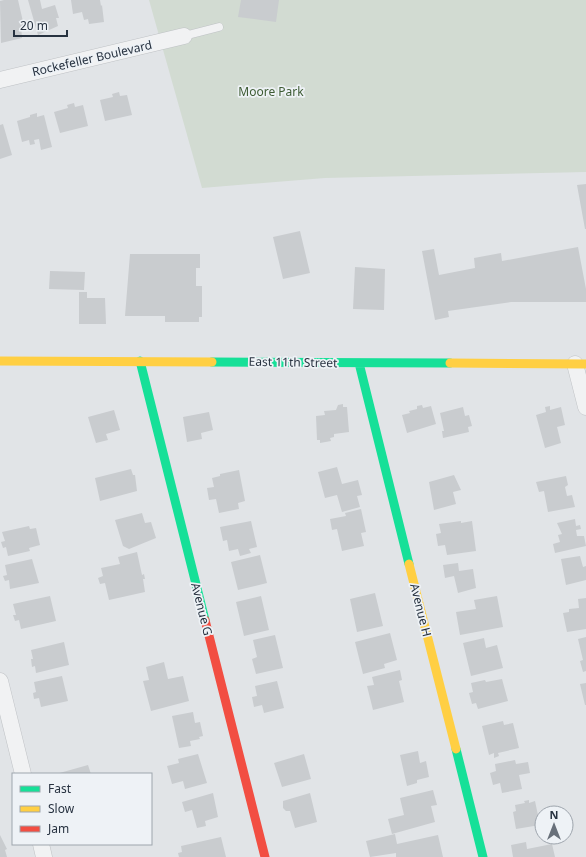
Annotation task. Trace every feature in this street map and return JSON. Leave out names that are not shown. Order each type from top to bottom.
[{"type":"street","name":"Rockefeller Boulevard","points":[[0,80],[184,36]]},
{"type":"street","name":"East 11th Street","points":[[0,361],[581,364]]},
{"type":"street","name":"Avenue G","points":[[140,361],[265,857]]},
{"type":"street","name":"Avenue H","points":[[359,363],[483,857]]},
{"type":"street","points":[[581,364],[586,407]]},
{"type":"street","points":[[0,681],[23,773]]},
{"type":"street","points":[[41,845],[44,857]]},
{"type":"lane","points":[[184,36],[219,27]]},
{"type":"green space","name":"Moore Park","points":[[149,0],[586,0],[586,172],[325,178],[202,188]]},
{"type":"building","points":[[18,0],[24,26],[21,26],[22,38],[1,43],[0,1]]},
{"type":"building","points":[[28,0],[40,0],[42,9],[55,5],[59,18],[56,18],[58,26],[38,35]]},
{"type":"building","points":[[71,0],[100,0],[104,22],[89,24],[88,19],[84,20],[82,12],[73,14]]},
{"type":"building","points":[[241,0],[279,0],[276,22],[238,17]]},
{"type":"building","points":[[119,92],[120,96],[127,95],[132,115],[105,121],[100,100],[113,97],[112,94]]},
{"type":"building","points":[[74,103],[75,107],[83,105],[88,126],[60,133],[54,112],[68,108],[67,105]]},
{"type":"building","points":[[37,113],[37,117],[44,115],[52,147],[41,150],[39,139],[34,140],[35,144],[30,145],[29,140],[22,142],[17,121]]},
{"type":"building","points":[[3,124],[12,155],[0,159],[0,125]]},
{"type":"building","points":[[586,184],[586,229],[585,229],[577,185]]},
{"type":"building","points":[[300,231],[310,273],[283,279],[273,237]]},
{"type":"building","points":[[578,247],[586,289],[586,302],[511,302],[448,311],[449,317],[435,320],[422,251],[434,249],[439,275],[475,268],[474,258],[501,253],[502,261]]},
{"type":"building","points":[[130,254],[200,254],[200,268],[196,268],[196,286],[202,286],[202,317],[199,317],[199,322],[165,322],[165,316],[125,316]]},
{"type":"building","points":[[355,267],[385,269],[384,310],[353,309]]},
{"type":"building","points":[[50,271],[85,272],[84,290],[49,289]]},
{"type":"building","points":[[79,292],[87,292],[87,298],[105,298],[106,324],[79,324]]},
{"type":"building","points":[[343,404],[343,407],[347,407],[349,432],[334,434],[334,437],[330,438],[331,441],[320,443],[320,440],[317,440],[316,416],[325,415],[324,411],[336,410],[338,405]]},
{"type":"building","points":[[422,405],[423,408],[431,406],[436,424],[407,433],[402,415],[410,413],[409,411],[417,409],[417,406]]},
{"type":"building","points":[[550,406],[550,410],[561,407],[565,425],[557,427],[561,443],[545,448],[536,415],[546,412],[545,407]]},
{"type":"building","points":[[463,407],[465,416],[469,415],[472,426],[468,427],[469,432],[443,438],[442,431],[444,431],[440,413]]},
{"type":"building","points":[[114,410],[120,430],[106,434],[108,440],[96,443],[88,417]]},
{"type":"building","points":[[209,412],[213,430],[201,433],[202,439],[187,442],[183,417]]},
{"type":"building","points":[[337,467],[342,484],[358,480],[362,495],[357,496],[360,507],[342,512],[337,495],[325,498],[318,472]]},
{"type":"building","points":[[131,469],[133,475],[135,475],[137,491],[100,501],[95,478]]},
{"type":"building","points":[[239,470],[245,501],[238,503],[239,509],[219,513],[216,499],[209,500],[207,488],[214,487],[212,478],[220,476],[220,474]]},
{"type":"building","points":[[454,475],[461,490],[453,492],[456,504],[434,510],[429,482]]},
{"type":"building","points":[[566,476],[568,485],[565,487],[567,496],[572,495],[575,507],[548,512],[544,491],[539,492],[536,482]]},
{"type":"building","points":[[361,509],[366,532],[361,533],[364,546],[342,551],[337,529],[332,530],[330,519],[346,516],[345,513]]},
{"type":"building","points":[[142,513],[145,523],[151,522],[156,538],[129,549],[123,546],[115,520]]},
{"type":"building","points":[[575,519],[576,526],[580,525],[581,529],[576,530],[577,536],[584,536],[586,546],[555,553],[553,544],[560,542],[558,535],[562,534],[557,523]]},
{"type":"building","points":[[251,521],[257,547],[249,549],[251,553],[240,556],[238,549],[229,551],[227,540],[223,541],[220,527]]},
{"type":"building","points":[[461,521],[461,523],[472,521],[476,551],[447,555],[445,545],[438,546],[436,534],[441,533],[439,524]]},
{"type":"building","points":[[29,526],[30,529],[36,528],[40,545],[29,548],[30,551],[8,556],[6,547],[3,548],[1,542],[5,541],[2,532]]},
{"type":"building","points":[[137,552],[142,575],[144,574],[145,579],[143,579],[145,592],[109,600],[105,583],[100,584],[98,578],[103,576],[101,568],[120,564],[118,557]]},
{"type":"building","points":[[260,555],[267,583],[238,590],[231,562]]},
{"type":"building","points":[[580,556],[583,567],[586,566],[586,580],[566,585],[561,559]]},
{"type":"building","points":[[32,559],[39,583],[10,589],[9,580],[5,581],[3,576],[7,575],[5,565]]},
{"type":"building","points":[[458,563],[459,571],[473,569],[476,588],[458,593],[454,576],[445,578],[443,565]]},
{"type":"building","points":[[375,593],[383,626],[357,632],[350,599]]},
{"type":"building","points":[[50,596],[56,621],[21,629],[19,620],[15,621],[13,615],[16,615],[13,604]]},
{"type":"building","points":[[261,596],[269,630],[244,636],[236,602]]},
{"type":"building","points":[[497,596],[503,627],[460,635],[456,612],[476,609],[474,600]]},
{"type":"building","points":[[586,598],[586,629],[567,632],[563,613],[569,612],[569,609],[579,608],[578,599]]},
{"type":"building","points":[[390,633],[397,660],[384,664],[385,668],[363,674],[355,642]]},
{"type":"building","points":[[275,635],[283,668],[256,674],[252,659],[257,657],[253,640]]},
{"type":"building","points":[[586,637],[586,671],[583,672],[580,661],[583,660],[578,639]]},
{"type":"building","points":[[484,638],[486,648],[497,645],[503,668],[471,676],[463,643]]},
{"type":"building","points":[[64,642],[69,665],[36,673],[35,666],[32,667],[31,659],[33,659],[31,650]]},
{"type":"building","points":[[164,662],[168,679],[183,676],[189,701],[151,711],[143,681],[149,680],[146,667]]},
{"type":"building","points":[[400,670],[402,680],[399,681],[404,702],[373,710],[367,686],[374,685],[372,677]]},
{"type":"building","points":[[62,676],[68,701],[41,707],[39,698],[34,699],[33,693],[36,692],[34,682]]},
{"type":"building","points":[[502,679],[508,701],[478,709],[476,703],[472,704],[469,693],[473,692],[471,683]]},
{"type":"building","points":[[277,681],[284,708],[264,713],[262,705],[254,707],[252,697],[257,696],[255,686]]},
{"type":"building","points":[[586,683],[586,705],[585,705],[580,684]]},
{"type":"building","points":[[193,712],[195,723],[200,722],[203,736],[199,737],[200,739],[190,741],[191,746],[179,748],[172,716]]},
{"type":"building","points":[[503,721],[504,725],[513,723],[519,748],[498,753],[499,756],[494,758],[494,753],[489,755],[482,726]]},
{"type":"building","points":[[418,751],[420,763],[426,761],[429,777],[417,780],[417,783],[407,786],[400,755]]},
{"type":"building","points":[[198,754],[207,783],[185,789],[183,781],[172,784],[167,766],[179,763],[178,759]]},
{"type":"building","points":[[304,754],[311,779],[282,787],[274,763]]},
{"type":"building","points":[[515,760],[516,764],[528,762],[530,773],[519,775],[522,789],[502,793],[500,783],[493,785],[490,773],[496,771],[495,764]]},
{"type":"building","points":[[88,765],[91,773],[60,773]]},
{"type":"building","points":[[433,790],[437,805],[431,806],[435,822],[392,834],[388,819],[404,815],[400,798]]},
{"type":"building","points":[[213,793],[218,817],[205,821],[206,826],[197,828],[192,810],[185,812],[182,802]]},
{"type":"building","points":[[310,793],[317,822],[295,828],[290,811],[286,811],[283,808],[283,801]]},
{"type":"building","points":[[529,800],[529,803],[535,801],[534,826],[516,829],[513,812],[516,811],[515,805],[525,803],[524,801]]},
{"type":"building","points":[[395,834],[397,844],[438,835],[443,857],[396,857],[396,853],[370,857],[366,841]]},
{"type":"building","points":[[0,835],[7,849],[5,850],[7,857],[0,857]]},
{"type":"building","points":[[221,837],[226,857],[179,857],[178,853],[182,852],[181,846]]},
{"type":"building","points":[[526,842],[527,849],[552,845],[555,857],[513,857],[511,845]]},
{"type":"traffic: fast","points":[[140,361],[205,620]]},
{"type":"traffic: fast","points":[[212,362],[450,363]]},
{"type":"traffic: fast","points":[[359,363],[409,564]]},
{"type":"traffic: fast","points":[[456,749],[483,857]]},
{"type":"traffic: slow","points":[[0,361],[212,362]]},
{"type":"traffic: slow","points":[[450,363],[586,364]]},
{"type":"traffic: slow","points":[[409,564],[456,749]]},
{"type":"traffic: jam","points":[[205,620],[265,857]]}]
